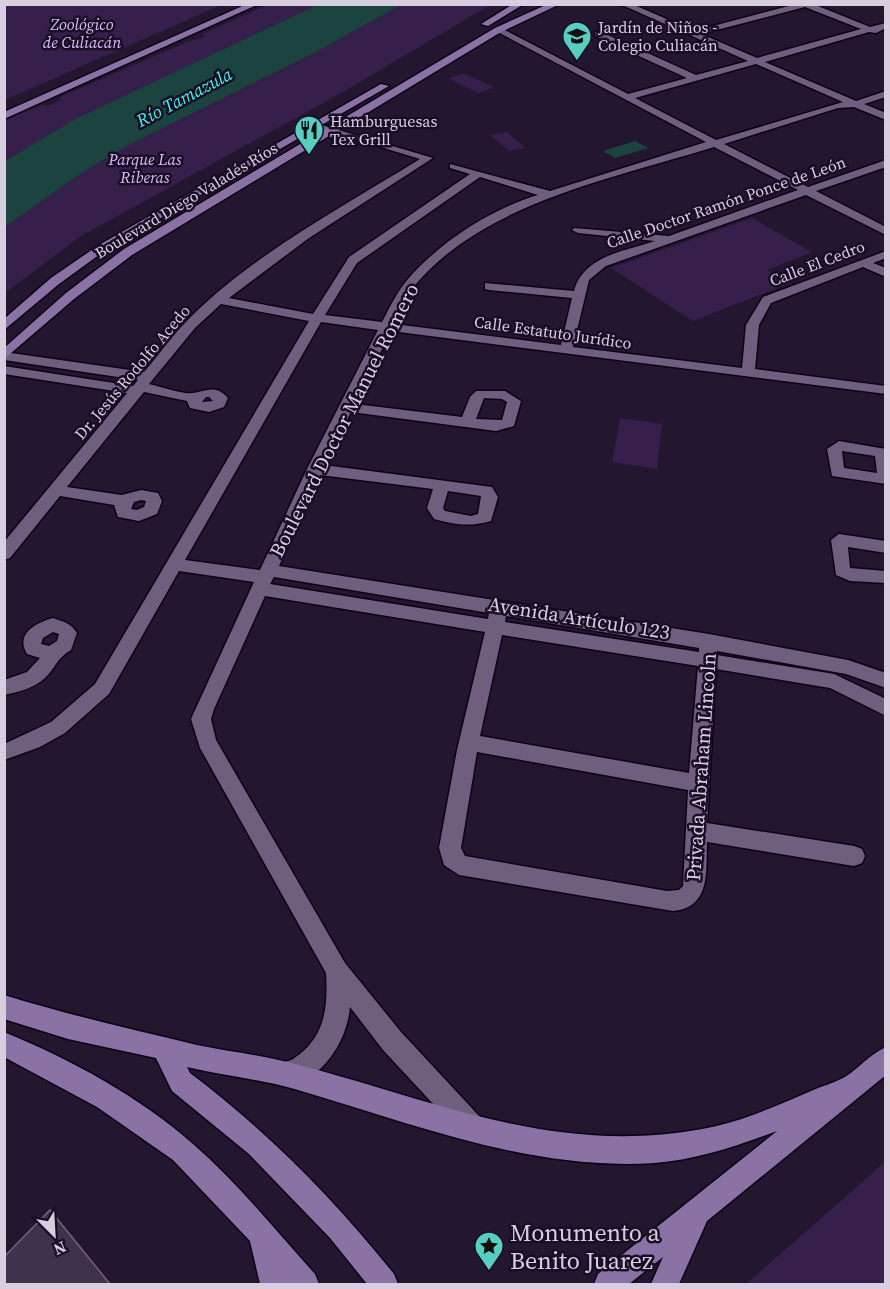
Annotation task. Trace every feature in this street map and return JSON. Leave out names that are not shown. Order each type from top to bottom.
[{"type":"main road","points":[[4,105],[235,4]]},
{"type":"main road","points":[[4,116],[255,4]]},
{"type":"main road","points":[[520,4],[518,12],[532,14]]},
{"type":"main road","points":[[475,30],[520,4]]},
{"type":"main road","name":"Boulevard Diego Valadés Ríos","points":[[4,355],[70,296],[128,252],[335,130],[498,30],[556,4]]},
{"type":"main road","name":"Boulevard Diego Valadés Ríos","points":[[4,326],[55,281],[103,247],[390,82]]},
{"type":"main road","points":[[4,1007],[68,1027],[164,1047],[181,1054],[284,1073],[474,1130],[553,1146],[617,1150],[702,1143],[747,1130],[852,1086]]},
{"type":"main road","points":[[4,1044],[48,1065],[164,1136],[219,1189],[305,1284]]},
{"type":"main road","points":[[164,1047],[181,1082],[258,1145],[340,1227],[384,1284]]},
{"type":"main road","points":[[608,1284],[885,1059]]},
{"type":"main road","points":[[665,1284],[697,1214]]},
{"type":"main road","points":[[262,1235],[274,1284]]},
{"type":"street","points":[[639,4],[698,33],[806,5],[885,36]]},
{"type":"street","points":[[628,5],[761,60],[885,117]]},
{"type":"street","points":[[628,97],[885,25]]},
{"type":"street","points":[[498,30],[885,232]]},
{"type":"street","points":[[598,34],[695,78]]},
{"type":"street","name":"Boulevard Doctor Manuel Romero","points":[[850,101],[885,85]]},
{"type":"street","name":"Boulevard Doctor Manuel Romero","points":[[474,1130],[392,1041],[337,971],[215,757],[202,730],[201,719],[204,709],[315,469],[410,282],[422,271],[510,209],[715,142],[850,101],[885,94]]},
{"type":"street","points":[[850,101],[885,110]]},
{"type":"street","points":[[318,125],[335,130]]},
{"type":"street","name":"Dr. Jesús Rodolfo Acedo","points":[[4,554],[190,325],[250,273],[428,158],[335,130]]},
{"type":"street","name":"Calle Doctor Ramón Ponce de León","points":[[566,350],[583,280],[589,272],[602,263],[885,163]]},
{"type":"street","points":[[454,166],[548,195]]},
{"type":"street","points":[[4,752],[48,736],[67,724],[102,689],[172,564],[316,318],[353,260],[479,173]]},
{"type":"street","points":[[578,230],[670,239]]},
{"type":"street","name":"Calle El Cedro","points":[[748,374],[752,321],[767,300],[885,254]]},
{"type":"street","points":[[863,263],[885,273]]},
{"type":"street","points":[[489,286],[579,296]]},
{"type":"street","name":"Calle Estatuto Jurídico","points":[[218,299],[316,318],[885,390]]},
{"type":"street","points":[[4,355],[195,398]]},
{"type":"street","points":[[4,369],[142,385]]},
{"type":"street","points":[[346,407],[468,422],[506,425],[510,421],[514,401],[505,395],[485,393],[477,397],[468,422]]},
{"type":"street","points":[[834,448],[874,450],[884,456],[885,479],[837,472],[834,448]]},
{"type":"street","points":[[315,469],[442,485],[486,491],[490,497],[481,520],[442,517],[437,513],[435,508],[442,485]]},
{"type":"street","points":[[54,490],[124,501]]},
{"type":"street","points":[[885,547],[839,540],[842,571],[850,575],[885,577]]},
{"type":"street","name":"Avenida Artículo 123","points":[[172,564],[708,651],[814,660],[862,672],[885,681]]},
{"type":"street","name":"Privada Abraham Lincoln","points":[[496,618],[469,742],[450,848],[452,858],[459,865],[601,891],[681,901],[691,895],[695,884],[698,783],[708,651]]},
{"type":"street","name":"Avenida Artículo 123","points":[[708,651],[834,681],[872,699],[885,708]]},
{"type":"street","points":[[4,688],[22,684],[41,672],[51,653]]},
{"type":"street","points":[[862,672],[885,672]]},
{"type":"street","points":[[469,742],[698,783]]},
{"type":"street","points":[[696,831],[854,856]]},
{"type":"street","name":"Boulevard Doctor Manuel Romero","points":[[284,1073],[294,1074],[321,1053],[335,1030],[340,1009],[337,971]]},
{"type":"green space","name":"Zoológico de Culiacán","points":[[5,4],[221,4],[221,5],[5,100]]},
{"type":"green space","name":"Parque Las Riberas","points":[[267,5],[317,5],[75,119],[5,161],[4,121],[42,105],[48,106],[61,100],[60,97],[187,42],[204,37],[202,34]]},
{"type":"green space","name":"Parque Las Riberas","points":[[401,5],[490,5],[343,92],[81,236],[5,293],[5,227],[83,172],[129,145],[312,54]]},
{"type":"green space","points":[[463,73],[494,87],[479,93],[448,79]]},
{"type":"green space","points":[[507,132],[525,148],[509,151],[490,135]]},
{"type":"green space","points":[[752,218],[812,252],[767,270],[789,283],[693,321],[611,268]]},
{"type":"green space","points":[[620,418],[662,424],[657,469],[612,462]]},
{"type":"green space","points":[[885,1162],[885,1284],[746,1284]]},
{"type":"water","name":"Río Tamazula","points":[[317,5],[401,5],[312,54],[129,145],[83,172],[5,227],[5,161],[75,119]]},
{"type":"water","points":[[635,141],[648,148],[615,158],[603,151]]},
{"type":"building","points":[[50,1210],[110,1284],[4,1284],[4,1257]]},
{"type":"place","name":"Jardín de Niños - Colegio Culiacán","points":[[577,62]]},
{"type":"place","name":"Hamburguesas Tex Grill","points":[[309,156]]},
{"type":"place","name":"Monumento a Benito Juarez","points":[[489,1272]]}]
